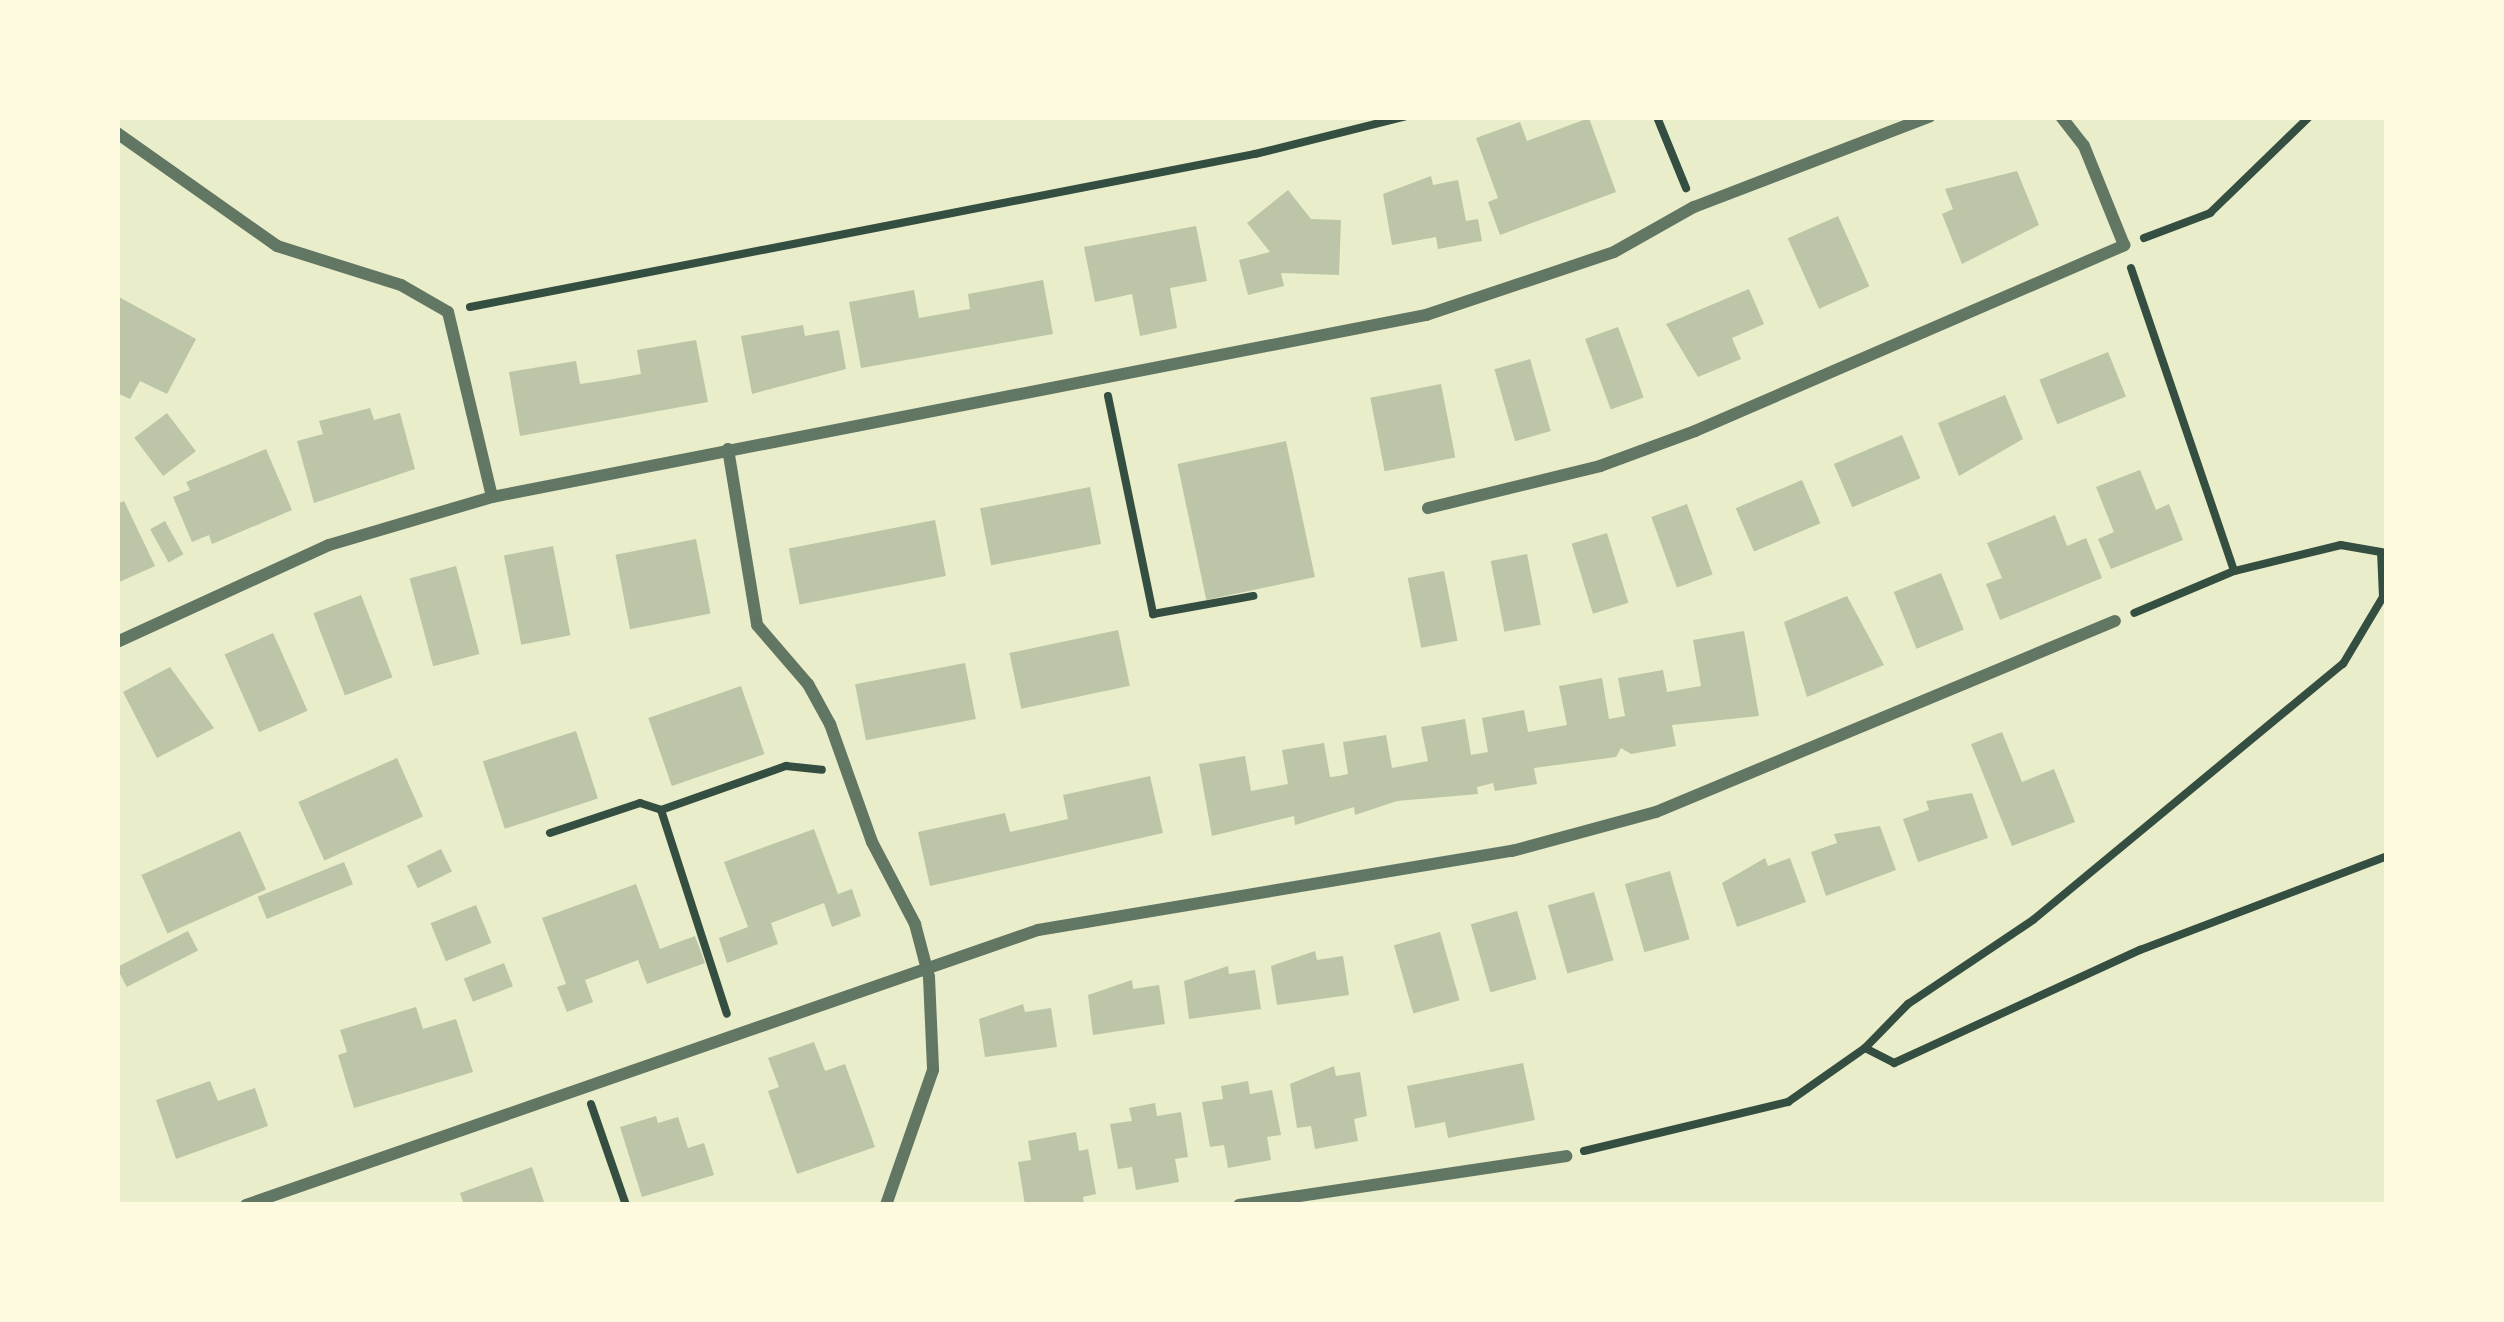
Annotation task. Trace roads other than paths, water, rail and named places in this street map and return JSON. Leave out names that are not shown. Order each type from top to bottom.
[{"type":"street","points":[[117,642],[329,545],[492,497],[1426,315],[1614,252],[1694,207],[1929,117]]},
{"type":"street","points":[[1428,508],[1600,466],[1695,431],[2124,245],[2084,146],[2061,117]]},
{"type":"street","points":[[117,133],[277,246],[401,285],[448,312],[492,497]]},
{"type":"street","points":[[728,449],[757,625],[808,684],[926,964],[933,1070],[886,1205]]},
{"type":"street","points":[[246,1205],[926,964],[1038,929],[1512,851],[1656,812],[2115,621]]},
{"type":"street","points":[[1239,1205],[1565,1156]]}]
